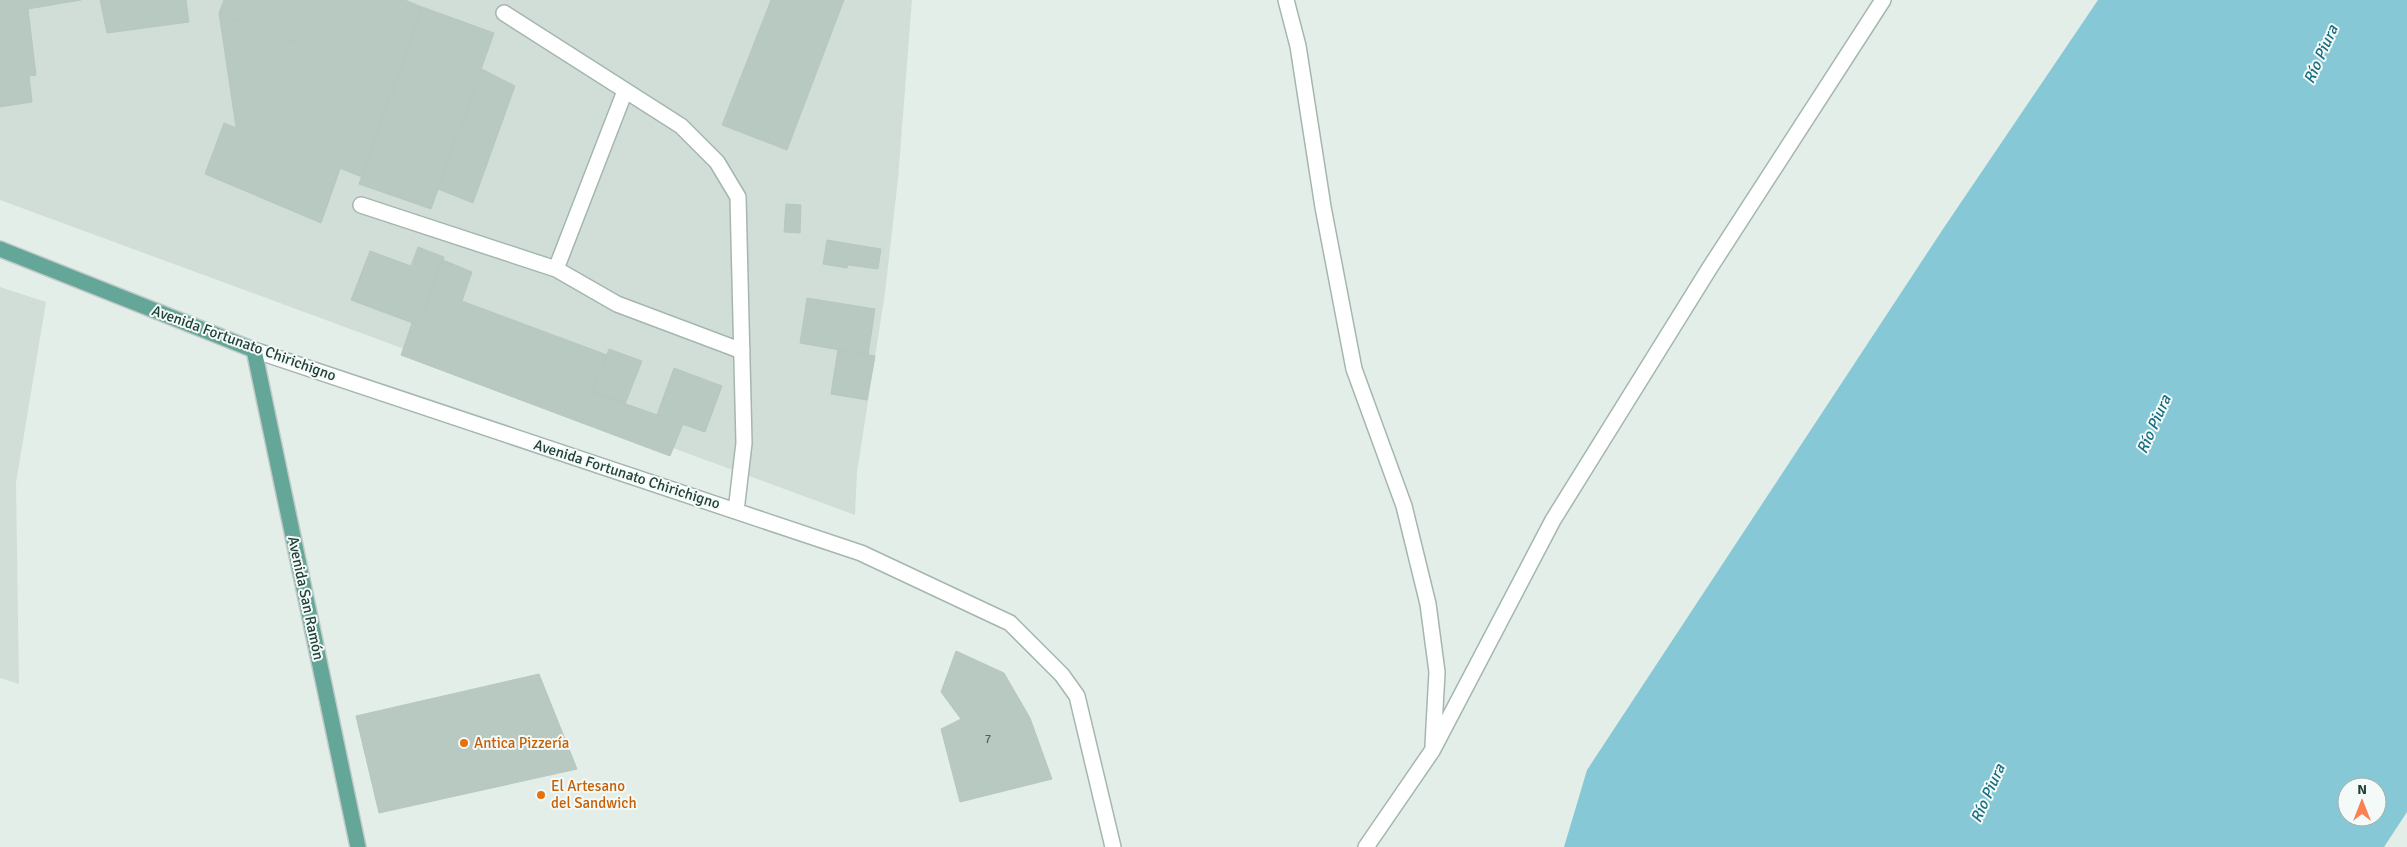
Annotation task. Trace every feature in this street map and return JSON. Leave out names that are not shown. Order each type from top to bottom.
[{"type":"main road","name":"Avenida Fortunato Chirichigno","points":[[0,249],[254,350]]},
{"type":"main road","name":"Avenida San Ramón","points":[[254,350],[358,847]]},
{"type":"street","points":[[1286,0],[1298,46],[1323,207],[1354,369],[1404,506],[1428,604],[1437,672],[1432,751]]},
{"type":"street","points":[[1366,847],[1432,751],[1553,520],[1709,269],[1882,0]]},
{"type":"street","points":[[504,13],[681,126],[717,162],[738,197],[744,443],[736,511]]},
{"type":"street","points":[[556,269],[625,91]]},
{"type":"street","points":[[361,205],[556,269],[617,304],[742,351]]},
{"type":"street","name":"Avenida Fortunato Chirichigno","points":[[254,350],[861,553],[1010,623],[1062,675],[1077,696],[1113,847]]},
{"type":"shaded area","points":[[0,0],[912,0],[898,179],[885,293],[857,472],[855,515],[0,200]]},
{"type":"shaded area","points":[[0,287],[46,302],[16,483],[19,684],[0,678]]},
{"type":"water","name":"Río Piura","points":[[2098,0],[2407,0],[2407,812],[2384,847],[1564,847],[1587,770],[1943,229]]},
{"type":"building","points":[[0,0],[81,0],[28,9],[36,75],[29,76],[32,102],[0,107]]},
{"type":"building","points":[[100,0],[186,0],[189,22],[107,33]]},
{"type":"building","points":[[224,0],[405,0],[422,7],[396,82],[219,13]]},
{"type":"building","points":[[771,0],[844,0],[787,150],[722,125]]},
{"type":"building","points":[[422,7],[494,33],[431,209],[359,184]]},
{"type":"building","points":[[219,13],[396,82],[362,177],[236,127]]},
{"type":"building","points":[[482,69],[515,86],[473,203],[438,189]]},
{"type":"building","points":[[224,123],[340,169],[321,223],[205,174]]},
{"type":"building","points":[[786,204],[801,205],[800,233],[784,232]]},
{"type":"building","points":[[827,240],[881,249],[878,269],[848,265],[847,268],[823,264]]},
{"type":"building","points":[[418,247],[444,257],[418,325],[351,300],[370,251],[411,266]]},
{"type":"building","points":[[443,260],[472,272],[462,301],[607,355],[592,392],[683,424],[670,456],[401,355],[412,323],[418,325]]},
{"type":"building","points":[[807,298],[875,309],[868,355],[800,343]]},
{"type":"building","points":[[609,349],[642,361],[625,404],[592,392]]},
{"type":"building","points":[[838,349],[875,356],[867,400],[831,394]]},
{"type":"building","points":[[674,368],[722,386],[705,432],[657,415]]},
{"type":"building","points":[[956,651],[1004,673],[1030,718],[1052,779],[960,802],[941,729],[961,719],[941,692]]},
{"type":"building","name":"Antica Pizzería","points":[[539,674],[577,769],[379,813],[356,716]]},
{"type":"place","name":"Antica Pizzería","points":[[464,743]]},
{"type":"place","name":"El Artesano del Sandwich","points":[[541,795]]}]
